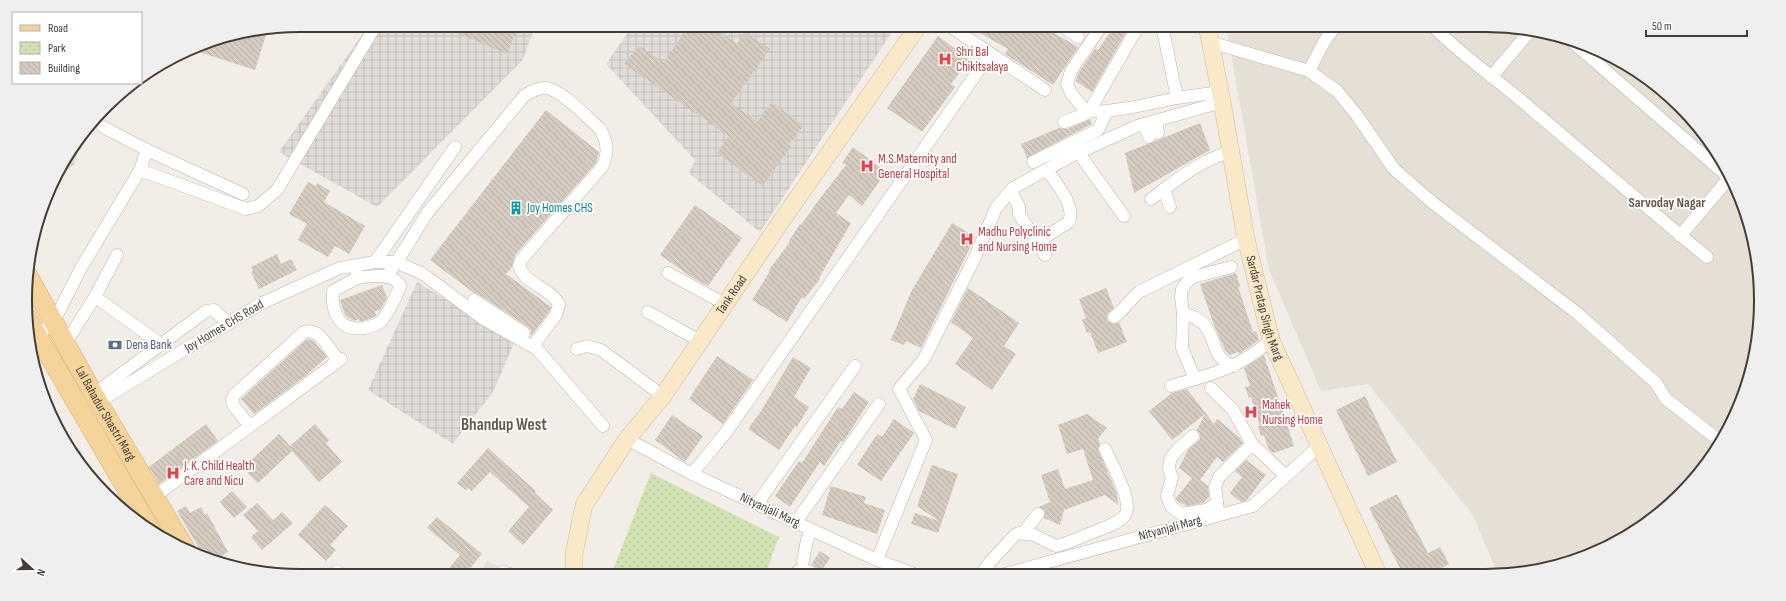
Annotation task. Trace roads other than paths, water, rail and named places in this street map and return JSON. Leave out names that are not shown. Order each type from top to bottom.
[{"type":"main road","name":"Lal Bahadur Shastri Marg","points":[[33,284],[96,398],[180,540]]},
{"type":"main road","name":"Lal Bahadur Shastri Marg","points":[[35,343],[142,518]]},
{"type":"street","points":[[140,170],[246,209],[258,206],[277,190],[372,32]]},
{"type":"street","name":"Tank Road","points":[[574,569],[574,554],[584,505],[627,439],[663,396],[780,223],[915,32]]},
{"type":"street","points":[[958,32],[1045,90]]},
{"type":"street","points":[[1071,32],[1078,37]]},
{"type":"street","points":[[1097,32],[1071,71],[1067,84],[1070,93],[1083,108],[1099,112],[1177,98],[1221,97]]},
{"type":"street","points":[[1064,122],[1083,115],[1090,110],[1135,32]]},
{"type":"street","points":[[1163,32],[1177,98]]},
{"type":"street","name":"Sardar Pratap Singh Marg","points":[[1208,32],[1246,239],[1271,340],[1376,569]]},
{"type":"street","points":[[1309,71],[1324,42],[1331,32]]},
{"type":"street","points":[[1442,32],[1491,77],[1520,99],[1680,236],[1707,257]]},
{"type":"street","points":[[1491,77],[1527,35]]},
{"type":"street","points":[[1210,42],[1309,71],[1336,91],[1356,114],[1394,169],[1433,203],[1577,313],[1656,383],[1666,399],[1716,438]]},
{"type":"street","points":[[1581,49],[1720,169]]},
{"type":"street","points":[[692,474],[727,431],[990,54]]},
{"type":"street","points":[[386,277],[405,251],[415,231],[428,212],[524,96],[532,91],[546,88],[560,94],[600,129],[604,136],[607,157],[602,167],[521,260],[519,266],[521,273],[555,296],[559,304],[556,315],[535,344]]},
{"type":"street","points":[[877,560],[926,440],[899,389],[924,359],[974,257],[996,208],[1011,192],[1080,152],[1152,129],[1221,97]]},
{"type":"street","points":[[1033,162],[1098,130],[1107,111]]},
{"type":"street","points":[[103,127],[147,150],[243,194]]},
{"type":"street","points":[[353,273],[386,277],[396,280],[400,286],[398,293],[380,322],[373,326],[354,330],[344,326],[338,320],[332,297],[455,147]]},
{"type":"street","points":[[34,338],[54,321],[82,268],[140,170],[147,150]]},
{"type":"street","points":[[1080,152],[1084,162],[1124,216]]},
{"type":"street","points":[[1151,199],[1200,165],[1216,156],[1231,152]]},
{"type":"street","points":[[1037,242],[1070,222],[1071,218],[1071,208],[1047,170]]},
{"type":"street","points":[[1680,236],[1727,184]]},
{"type":"street","points":[[1164,189],[1170,207]]},
{"type":"street","points":[[1011,192],[1019,207],[1019,214],[1045,255]]},
{"type":"street","points":[[1114,317],[1118,315],[1130,299],[1140,292],[1246,239]]},
{"type":"street","points":[[65,344],[95,297],[117,255]]},
{"type":"street","points":[[353,273],[396,262],[423,274],[482,318],[535,344]]},
{"type":"street","points":[[1195,379],[1182,348],[1182,289],[1190,278],[1231,267]]},
{"type":"street","name":"Joy Homes CHS Road","points":[[96,398],[228,324],[262,303],[353,273]]},
{"type":"street","points":[[668,273],[725,304]]},
{"type":"street","points":[[95,297],[161,344]]},
{"type":"street","points":[[474,300],[535,344],[537,349],[603,426]]},
{"type":"street","points":[[96,398],[161,344],[206,311],[214,310],[228,324]]},
{"type":"street","points":[[648,312],[700,341]]},
{"type":"street","points":[[1183,313],[1196,318],[1206,326],[1216,352],[1223,362],[1234,366]]},
{"type":"street","points":[[154,496],[250,426],[338,361],[317,332],[310,330],[304,332],[234,395],[232,400],[233,404],[250,426]]},
{"type":"street","points":[[1171,386],[1234,366],[1254,355],[1271,340]]},
{"type":"street","points":[[577,349],[587,346],[601,350],[663,396]]},
{"type":"street","points":[[758,504],[855,366]]},
{"type":"street","points":[[1211,388],[1233,410],[1252,444],[1286,476]]},
{"type":"street","points":[[796,522],[879,404]]},
{"type":"street","points":[[1193,436],[1172,456],[1168,464],[1172,477],[1167,496],[1171,506],[1181,514],[1218,509],[1215,487],[1219,477],[1252,444]]},
{"type":"street","name":"Nityanjali Marg","points":[[627,439],[692,474],[877,560],[901,569]]},
{"type":"street","name":"Nityanjali Marg","points":[[1021,569],[1218,509],[1253,506],[1319,446]]},
{"type":"street","points":[[985,569],[1015,535],[1019,533],[1034,535],[1056,546],[1113,525],[1121,519],[1126,513],[1127,506],[1125,495],[1105,449]]},
{"type":"street","points":[[1023,533],[1038,514]]},
{"type":"street","points":[[803,562],[807,540],[812,530]]},
{"type":"place","name":"Shri Bal Chikitsalaya","points":[[945,59]]},
{"type":"place","name":"M.S.Maternity and General Hospital","points":[[867,166]]},
{"type":"place","name":"Joy Homes CHS","points":[[516,208]]},
{"type":"place","name":"Madhu Polyclinic and Nursing Home","points":[[967,239]]},
{"type":"place","name":"Dena Bank","points":[[115,345]]},
{"type":"place","name":"Mahek Nursing Home","points":[[1251,412]]},
{"type":"place","name":"J. K. Child Health Care and Nicu","points":[[173,473]]},
{"type":"district","name":"Sarvoday Nagar","points":[[1667,202]]},
{"type":"district","name":"Bhandup West","points":[[504,425]]}]
